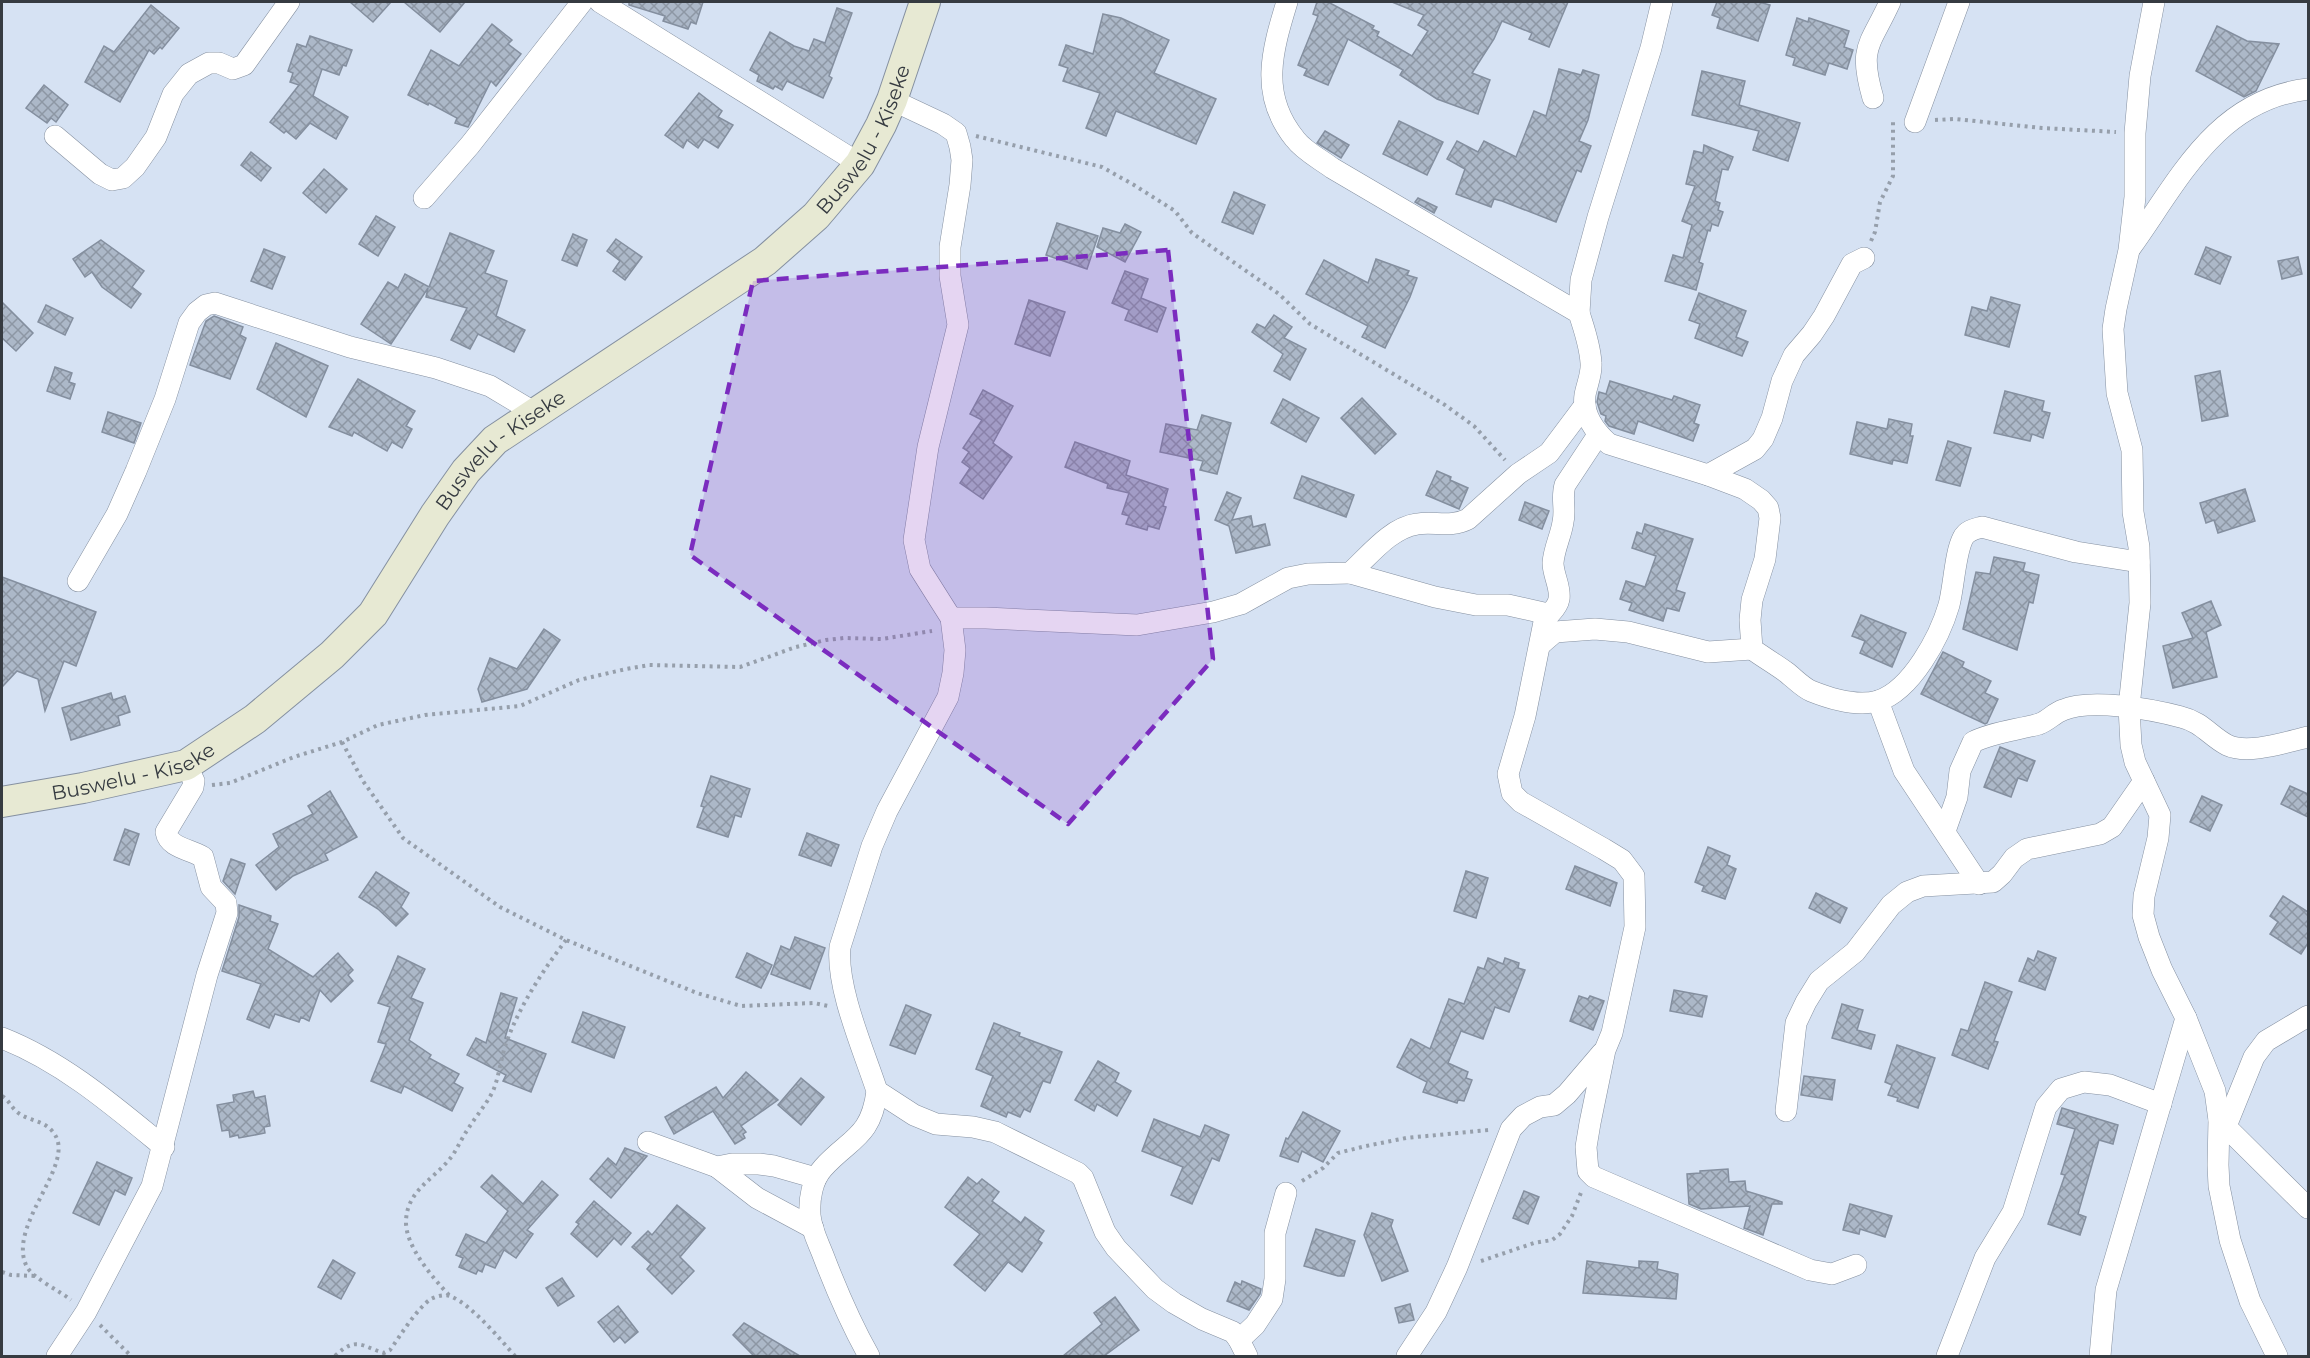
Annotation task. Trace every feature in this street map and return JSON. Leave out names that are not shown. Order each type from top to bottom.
[{"type":"main road","name":"Buswelu - Kiseke","points":[[2,802],[83,788],[189,776],[332,655],[373,614],[435,515],[466,471],[495,440],[765,261],[816,216],[860,164],[892,100],[925,2]]},
{"type":"street","points":[[55,136],[100,174],[112,180],[123,178],[135,166],[156,137],[173,94],[189,74],[209,63],[219,63],[233,69],[244,65],[290,2]]},
{"type":"street","points":[[424,198],[470,145],[582,2]]},
{"type":"street","points":[[600,2],[860,164]]},
{"type":"street","points":[[1287,2],[1272,59],[1272,93],[1278,114],[1295,141],[1332,168],[1579,313]]},
{"type":"street","points":[[1350,573],[1387,539],[1403,528],[1418,524],[1460,523],[1468,519],[1518,474],[1542,459],[1585,405],[1592,365],[1588,341],[1579,313],[1581,280],[1598,217],[1651,48],[1662,2]]},
{"type":"street","points":[[1873,98],[1865,61],[1868,42],[1890,2]]},
{"type":"street","points":[[1915,122],[1959,2]]},
{"type":"street","points":[[2154,2],[2140,76],[2135,133],[2135,197],[2129,250],[2113,329],[2117,393],[2132,450],[2133,512],[2139,562],[2140,603],[2129,707],[2131,745],[2135,762],[2160,815],[2160,827],[2147,879],[2143,915],[2162,970],[2186,1018],[2215,1091],[2223,1123],[2308,1208]]},
{"type":"street","points":[[2129,250],[2174,183],[2200,150],[2227,122],[2255,106],[2285,94],[2308,89]]},
{"type":"street","points":[[863,1354],[831,1279],[813,1228],[811,1202],[816,1178],[823,1168],[863,1132],[875,1104],[877,1091],[838,963],[840,947],[872,846],[892,802],[948,697],[955,650],[952,622],[920,569],[914,540],[928,447],[958,325],[950,276],[950,257],[962,160],[956,133],[943,124],[892,100]]},
{"type":"street","points":[[1708,475],[1755,449],[1763,439],[1772,418],[1782,381],[1794,355],[1824,316],[1852,264],[1864,258]]},
{"type":"street","points":[[78,581],[117,514],[136,471],[165,399],[189,323],[206,305],[215,303],[350,347],[436,368],[490,386],[537,414]]},
{"type":"street","points":[[1585,405],[1595,439],[1565,485],[1562,495],[1564,522],[1555,546],[1553,562],[1559,600],[1544,622],[1525,716],[1508,774],[1512,793],[1521,802],[1622,860],[1634,876],[1635,927],[1612,1033],[1605,1050],[1586,1147],[1588,1171],[1594,1177],[1810,1270],[1832,1274],[1856,1265]]},
{"type":"street","points":[[1557,443],[1595,439],[1708,475],[1745,489],[1761,500],[1768,508],[1770,518],[1765,559],[1752,600],[1750,620],[1752,649]]},
{"type":"street","points":[[1541,644],[1555,632],[1595,629],[1628,632],[1708,652],[1752,649],[1809,690],[1838,700],[1878,701],[1892,693],[1908,679],[1931,650],[1949,604],[1964,535],[1973,529],[1982,527],[2076,552],[2139,562]]},
{"type":"street","points":[[952,622],[1080,621],[1137,625],[1173,620],[1241,604],[1288,578],[1308,574],[1350,573],[1435,597],[1476,605],[1508,605],[1548,614]]},
{"type":"street","points":[[1878,701],[1904,771],[1979,884]]},
{"type":"street","points":[[1945,831],[1957,797],[1960,771],[1972,742],[2043,723],[2062,710],[2084,705],[2129,707],[2181,717],[2199,723],[2227,745],[2244,750],[2308,737]]},
{"type":"street","points":[[57,1356],[86,1312],[153,1186],[207,975],[228,908],[211,887],[202,857],[172,843],[167,838],[166,832],[189,776]]},
{"type":"street","points":[[1785,1111],[1796,1023],[1819,981],[1855,952],[1891,905],[1907,892],[1923,886],[1993,882],[2014,858],[2027,849],[2100,834],[2112,827],[2144,782]]},
{"type":"street","points":[[2277,1356],[2250,1300],[2230,1240],[2217,1165],[2223,1123],[2254,1057],[2266,1041],[2308,1016]]},
{"type":"street","points":[[2100,1356],[2106,1290],[2186,1018]]},
{"type":"street","points":[[2,1038],[17,1044],[83,1083],[164,1147]]},
{"type":"street","points":[[1407,1356],[1436,1312],[1457,1267],[1511,1129],[1524,1116],[1540,1107],[1554,1105],[1567,1094],[1605,1050]]},
{"type":"street","points":[[1947,1356],[1951,1351],[1985,1258],[2013,1212],[2046,1107],[2061,1089],[2084,1082],[2110,1085],[2161,1104]]},
{"type":"street","points":[[877,1091],[914,1115],[936,1124],[973,1127],[995,1132],[1078,1173],[1083,1178],[1105,1232],[1116,1248],[1155,1289],[1202,1319],[1233,1332],[1243,1348]]},
{"type":"street","points":[[648,1142],[717,1167],[757,1198],[813,1228]]},
{"type":"street","points":[[717,1167],[732,1164],[759,1164],[816,1178]]},
{"type":"street","points":[[1243,1348],[1272,1299],[1275,1279],[1275,1233],[1286,1193]]},
{"type":"path","points":[[1864,258],[1875,232],[1880,202],[1893,176],[1893,117],[1915,122],[1955,119],[2135,133]]},
{"type":"path","points":[[956,133],[986,137],[1102,167],[1134,185],[1175,211],[1192,233],[1280,294],[1310,324],[1445,405],[1474,426],[1518,474]]},
{"type":"path","points":[[189,776],[230,783],[294,757],[342,742],[378,725],[425,715],[520,706],[579,680],[638,667],[649,665],[740,667],[796,647],[826,640],[882,639],[931,631],[952,622]]},
{"type":"path","points":[[342,742],[363,781],[403,837],[500,907],[566,940],[697,993],[741,1006],[814,1002],[852,1013]]},
{"type":"path","points":[[515,1356],[494,1331],[449,1295],[428,1272],[413,1246],[406,1224],[409,1202],[420,1187],[453,1155],[485,1104],[493,1089],[508,1037],[546,967],[566,940]]},
{"type":"path","points":[[2,1096],[17,1112],[46,1125],[55,1134],[58,1145],[48,1184],[28,1221],[23,1238],[27,1267],[35,1276],[56,1288],[86,1312],[130,1356]]},
{"type":"path","points":[[1286,1193],[1323,1168],[1338,1153],[1406,1138],[1511,1129]]},
{"type":"path","points":[[1457,1267],[1552,1240],[1560,1234],[1572,1216],[1588,1171]]},
{"type":"path","points":[[2,1272],[11,1275],[35,1276]]},
{"type":"path","points":[[335,1356],[355,1343],[384,1353],[390,1350],[429,1300],[439,1295],[449,1295]]},
{"type":"highlighted area","points":[[1168,250],[1213,659],[1068,824],[690,555],[753,281]]},
{"type":"building","points":[[350,2],[391,2],[373,22]]},
{"type":"building","points":[[404,2],[465,2],[440,32]]},
{"type":"building","points":[[629,2],[703,2],[696,24],[691,22],[688,29],[663,21],[665,16],[629,5]]},
{"type":"building","points":[[1317,2],[1328,2],[1374,26],[1372,29],[1379,32],[1377,36],[1412,56],[1428,31],[1418,25],[1424,15],[1392,2],[1568,2],[1549,47],[1529,39],[1532,33],[1502,21],[1494,39],[1472,73],[1490,80],[1478,114],[1437,99],[1400,75],[1403,70],[1348,39],[1328,85],[1304,75],[1307,69],[1298,65],[1318,16],[1313,14]]},
{"type":"building","points":[[1717,2],[1759,2],[1770,5],[1758,41],[1717,28],[1720,18],[1712,15]]},
{"type":"building","points":[[151,5],[179,28],[162,49],[160,47],[154,54],[149,50],[120,102],[85,82],[104,46],[114,52]]},
{"type":"building","points":[[837,8],[852,13],[829,76],[832,78],[823,98],[787,81],[782,90],[775,86],[773,89],[757,81],[759,75],[750,70],[770,32],[794,46],[809,51],[814,39],[825,43]]},
{"type":"building","points":[[1103,14],[1121,18],[1169,40],[1154,73],[1216,99],[1196,144],[1116,111],[1106,136],[1086,128],[1100,93],[1063,81],[1068,68],[1059,65],[1066,45],[1093,54]]},
{"type":"building","points":[[1797,18],[1808,22],[1809,18],[1849,31],[1844,47],[1853,50],[1847,69],[1829,63],[1825,75],[1793,65],[1795,58],[1786,55]]},
{"type":"building","points":[[492,24],[512,40],[508,44],[521,54],[496,86],[491,81],[468,127],[455,123],[457,118],[429,103],[428,105],[408,95],[431,50],[459,66]]},
{"type":"building","points":[[2217,26],[2247,41],[2279,44],[2256,91],[2244,97],[2196,71]]},
{"type":"building","points":[[310,36],[352,50],[346,66],[343,65],[339,75],[322,69],[313,96],[348,117],[336,139],[310,123],[296,139],[270,122],[299,85],[290,82],[293,73],[288,71],[297,44],[306,47]]},
{"type":"building","points":[[1559,69],[1581,75],[1583,70],[1599,75],[1588,120],[1579,141],[1591,146],[1581,172],[1577,170],[1556,222],[1502,201],[1494,199],[1491,207],[1456,194],[1465,169],[1447,159],[1457,141],[1478,152],[1484,141],[1516,157],[1534,111],[1546,116]]},
{"type":"building","points":[[1702,71],[1745,81],[1739,105],[1800,123],[1788,161],[1753,150],[1759,131],[1692,115]]},
{"type":"building","points":[[44,85],[68,105],[56,122],[51,118],[47,123],[26,108]]},
{"type":"building","points":[[699,93],[722,111],[718,117],[733,125],[718,148],[704,139],[698,148],[687,140],[683,148],[665,135]]},
{"type":"building","points":[[1399,121],[1443,142],[1427,175],[1383,154]]},
{"type":"building","points":[[1325,131],[1349,145],[1341,158],[1317,143]]},
{"type":"building","points":[[1704,145],[1733,157],[1728,170],[1722,169],[1715,201],[1720,203],[1718,210],[1723,212],[1718,226],[1712,224],[1710,231],[1708,230],[1699,262],[1703,264],[1696,290],[1665,281],[1673,255],[1683,258],[1692,225],[1682,221],[1695,186],[1686,184],[1694,151],[1703,153]]},
{"type":"building","points":[[251,152],[271,168],[261,181],[241,165]]},
{"type":"building","points":[[324,169],[347,189],[326,213],[303,193]]},
{"type":"building","points":[[1234,192],[1265,205],[1253,234],[1222,222]]},
{"type":"building","points":[[1418,198],[1437,207],[1434,213],[1415,202]]},
{"type":"building","points":[[376,216],[395,227],[378,256],[359,244]]},
{"type":"building","points":[[1057,223],[1098,236],[1087,269],[1046,255]]},
{"type":"building","points":[[1125,224],[1141,232],[1125,262],[1097,247],[1103,228],[1120,233]]},
{"type":"building","points":[[450,233],[494,251],[485,273],[507,281],[496,316],[525,330],[514,352],[478,334],[470,349],[451,340],[467,308],[426,297],[428,288],[391,344],[361,324],[388,282],[398,288],[405,274],[429,287]]},
{"type":"building","points":[[573,234],[587,240],[577,266],[562,260]]},
{"type":"building","points":[[616,239],[642,257],[625,280],[613,271],[620,261],[607,251]]},
{"type":"building","points":[[101,240],[144,271],[132,287],[141,294],[131,308],[102,287],[92,272],[85,277],[73,259]]},
{"type":"building","points":[[2206,247],[2231,257],[2220,284],[2195,274]]},
{"type":"building","points":[[264,249],[285,257],[272,289],[251,281]]},
{"type":"building","points":[[2298,257],[2302,274],[2282,279],[2278,261]]},
{"type":"building","points":[[1376,259],[1409,271],[1407,275],[1417,278],[1385,348],[1362,337],[1368,326],[1306,294],[1324,260],[1368,283]]},
{"type":"building","points":[[1125,271],[1148,279],[1141,298],[1166,308],[1157,332],[1125,320],[1129,310],[1112,303]]},
{"type":"building","points":[[1699,293],[1746,311],[1736,337],[1748,342],[1742,356],[1695,338],[1700,324],[1689,320]]},
{"type":"building","points":[[1991,297],[2020,305],[2009,347],[1965,335],[1972,307],[1987,311]]},
{"type":"building","points":[[1029,300],[1065,312],[1050,356],[1015,344]]},
{"type":"building","points":[[2,302],[33,333],[16,351],[2,338]]},
{"type":"building","points":[[46,305],[73,318],[65,335],[38,322]]},
{"type":"building","points":[[1274,315],[1292,327],[1284,338],[1306,349],[1290,380],[1274,371],[1283,354],[1252,332],[1257,324],[1265,328]]},
{"type":"building","points":[[214,316],[243,327],[240,335],[246,338],[230,379],[190,365],[206,321]]},
{"type":"building","points":[[276,343],[328,366],[306,417],[257,389]]},
{"type":"building","points":[[55,367],[72,373],[69,382],[75,384],[70,399],[47,391]]},
{"type":"building","points":[[2220,371],[2228,416],[2202,421],[2195,376]]},
{"type":"building","points":[[358,379],[415,411],[406,426],[412,429],[402,448],[392,442],[387,451],[354,432],[352,436],[329,427]]},
{"type":"building","points":[[1610,381],[1672,400],[1674,396],[1700,405],[1694,423],[1699,425],[1693,441],[1638,421],[1634,434],[1609,426],[1597,402],[1599,392],[1606,394]]},
{"type":"building","points":[[983,390],[1013,406],[993,443],[1012,457],[983,499],[960,483],[970,468],[962,462],[969,452],[963,448],[982,420],[970,414]]},
{"type":"building","points":[[2005,391],[2044,401],[2042,411],[2050,413],[2043,438],[2032,434],[2030,441],[1994,433]]},
{"type":"building","points":[[1362,398],[1396,434],[1375,454],[1341,418]]},
{"type":"building","points":[[1283,399],[1319,418],[1306,442],[1271,423]]},
{"type":"building","points":[[108,412],[141,423],[134,443],[102,432]]},
{"type":"building","points":[[1202,415],[1231,423],[1217,474],[1200,470],[1203,461],[1160,452],[1166,424],[1197,430]]},
{"type":"building","points":[[1889,419],[1912,424],[1910,436],[1913,436],[1907,463],[1893,460],[1892,464],[1850,454],[1857,422],[1887,429]]},
{"type":"building","points":[[1948,441],[1971,448],[1960,486],[1936,480]]},
{"type":"building","points":[[1075,442],[1130,461],[1126,475],[1168,489],[1163,506],[1166,507],[1159,529],[1148,526],[1147,530],[1126,524],[1129,516],[1122,514],[1129,493],[1107,488],[1108,484],[1065,467]]},
{"type":"building","points":[[1437,471],[1468,488],[1459,509],[1426,495]]},
{"type":"building","points":[[1302,476],[1354,495],[1346,517],[1294,498]]},
{"type":"building","points":[[2245,489],[2255,521],[2218,533],[2214,520],[2206,523],[2200,503]]},
{"type":"building","points":[[1227,492],[1241,498],[1232,520],[1251,516],[1253,527],[1265,524],[1270,545],[1236,553],[1229,526],[1215,520]]},
{"type":"building","points":[[1525,502],[1549,511],[1542,529],[1519,520]]},
{"type":"building","points":[[1645,524],[1693,539],[1676,590],[1685,593],[1679,611],[1667,608],[1663,621],[1629,610],[1632,603],[1620,599],[1626,581],[1645,587],[1656,556],[1632,548],[1637,532],[1642,534]]},
{"type":"building","points":[[1994,557],[2025,563],[2023,571],[2039,575],[2033,603],[2029,602],[2017,650],[1963,629],[1976,572],[1990,574]]},
{"type":"building","points":[[2,577],[96,612],[76,666],[64,661],[45,711],[38,679],[17,671],[2,687]]},
{"type":"building","points":[[2211,601],[2221,625],[2206,632],[2217,677],[2173,688],[2163,646],[2193,638],[2182,613]]},
{"type":"building","points":[[1861,615],[1906,633],[1892,667],[1860,653],[1865,641],[1852,636]]},
{"type":"building","points":[[544,629],[560,640],[527,689],[482,702],[478,689],[490,658],[517,669]]},
{"type":"building","points":[[1943,652],[1964,662],[1962,667],[1991,681],[1985,693],[1998,699],[1987,723],[1921,694]]},
{"type":"building","points":[[111,693],[113,700],[125,696],[130,712],[118,716],[120,725],[71,740],[62,708]]},
{"type":"building","points":[[2000,747],[2035,761],[2027,781],[2018,778],[2011,797],[1984,787]]},
{"type":"building","points":[[711,776],[750,789],[741,817],[735,815],[728,837],[697,827]]},
{"type":"building","points":[[2290,786],[2308,794],[2308,817],[2281,804]]},
{"type":"building","points":[[330,791],[357,837],[325,854],[328,860],[293,876],[276,890],[256,865],[279,847],[273,834],[313,814],[308,806]]},
{"type":"building","points":[[2202,796],[2222,805],[2210,831],[2190,822]]},
{"type":"building","points":[[125,829],[139,834],[129,865],[114,860]]},
{"type":"building","points":[[807,833],[839,845],[831,866],[799,855]]},
{"type":"building","points":[[1708,847],[1730,856],[1727,865],[1736,869],[1725,899],[1702,891],[1704,886],[1695,882]]},
{"type":"building","points":[[231,859],[245,864],[235,894],[223,881]]},
{"type":"building","points":[[1575,866],[1617,883],[1610,906],[1566,889]]},
{"type":"building","points":[[1466,871],[1488,878],[1476,918],[1454,911]]},
{"type":"building","points":[[376,872],[409,893],[401,907],[408,914],[396,926],[378,909],[359,897]]},
{"type":"building","points":[[1816,893],[1847,908],[1840,923],[1809,908]]},
{"type":"building","points":[[2283,896],[2308,912],[2308,943],[2301,954],[2270,934],[2278,922],[2270,916]]},
{"type":"building","points":[[239,905],[271,916],[270,921],[278,924],[268,949],[313,977],[338,953],[353,970],[348,975],[353,981],[331,1002],[320,990],[309,1021],[301,1017],[299,1022],[275,1014],[269,1028],[247,1019],[261,984],[222,971],[239,917]]},
{"type":"building","points":[[795,937],[825,948],[810,989],[771,974],[781,946],[790,950]]},
{"type":"building","points":[[2038,951],[2056,958],[2045,990],[2019,981],[2028,958],[2034,961]]},
{"type":"building","points":[[747,953],[772,965],[761,988],[736,977]]},
{"type":"building","points":[[398,956],[425,969],[411,998],[423,1003],[409,1040],[431,1055],[429,1058],[459,1074],[454,1083],[463,1088],[452,1111],[404,1086],[401,1093],[371,1081],[386,1044],[378,1042],[390,1007],[378,1003]]},
{"type":"building","points":[[1488,958],[1503,964],[1505,958],[1519,963],[1518,968],[1525,970],[1509,1012],[1495,1007],[1483,1039],[1461,1031],[1448,1063],[1468,1072],[1466,1078],[1472,1080],[1464,1101],[1458,1100],[1457,1103],[1423,1092],[1427,1082],[1397,1067],[1411,1039],[1430,1049],[1449,999],[1464,1004],[1478,967],[1484,969]]},
{"type":"building","points":[[1985,982],[2012,992],[1994,1041],[1998,1042],[1988,1069],[1952,1055],[1961,1029],[1968,1031]]},
{"type":"building","points":[[1674,990],[1707,996],[1702,1017],[1670,1011]]},
{"type":"building","points":[[501,993],[517,998],[505,1038],[546,1054],[531,1092],[503,1081],[506,1075],[467,1055],[476,1038],[486,1043]]},
{"type":"building","points":[[1579,996],[1588,999],[1590,996],[1604,1001],[1593,1030],[1570,1021]]},
{"type":"building","points":[[1842,1004],[1863,1010],[1857,1030],[1875,1035],[1871,1049],[1832,1038]]},
{"type":"building","points":[[906,1005],[931,1015],[915,1054],[890,1045]]},
{"type":"building","points":[[583,1012],[625,1027],[614,1058],[572,1042]]},
{"type":"building","points":[[994,1023],[1020,1033],[1019,1036],[1062,1052],[1050,1083],[1043,1081],[1030,1112],[1024,1109],[1020,1117],[1008,1112],[1006,1117],[981,1106],[993,1076],[976,1069]]},
{"type":"building","points":[[1897,1045],[1935,1058],[1918,1108],[1897,1101],[1898,1098],[1888,1095],[1892,1085],[1885,1082]]},
{"type":"building","points":[[1098,1061],[1119,1073],[1115,1082],[1131,1091],[1117,1116],[1097,1104],[1094,1111],[1075,1100]]},
{"type":"building","points":[[746,1072],[778,1100],[741,1126],[746,1132],[743,1134],[745,1138],[735,1144],[713,1111],[674,1134],[665,1117],[716,1087],[723,1098]]},
{"type":"building","points":[[1804,1076],[1835,1080],[1832,1100],[1801,1095]]},
{"type":"building","points":[[801,1078],[824,1097],[801,1125],[778,1105]]},
{"type":"building","points":[[253,1091],[255,1098],[265,1096],[270,1126],[264,1127],[265,1133],[239,1138],[238,1135],[230,1137],[229,1130],[222,1131],[217,1105],[234,1102],[233,1095]]},
{"type":"building","points":[[2062,1108],[2118,1125],[2113,1144],[2099,1140],[2078,1214],[2086,1217],[2080,1235],[2048,1224],[2065,1175],[2061,1174],[2075,1129],[2057,1124]]},
{"type":"building","points":[[1303,1112],[1340,1131],[1323,1162],[1302,1151],[1298,1162],[1280,1156],[1286,1138],[1288,1139]]},
{"type":"building","points":[[1154,1119],[1200,1137],[1205,1125],[1229,1135],[1219,1161],[1212,1158],[1192,1204],[1171,1195],[1183,1167],[1142,1151]]},
{"type":"building","points":[[625,1148],[647,1156],[611,1198],[590,1179],[608,1158],[616,1165]]},
{"type":"building","points":[[97,1162],[132,1178],[125,1195],[115,1190],[99,1225],[73,1213]]},
{"type":"building","points":[[1728,1169],[1729,1182],[1745,1181],[1746,1191],[1782,1202],[1782,1204],[1772,1204],[1763,1235],[1744,1228],[1750,1206],[1701,1209],[1689,1204],[1687,1174]]},
{"type":"building","points":[[492,1175],[523,1204],[542,1181],[558,1195],[527,1230],[533,1234],[516,1258],[504,1250],[495,1268],[485,1264],[482,1272],[478,1270],[476,1274],[459,1267],[463,1258],[456,1255],[466,1234],[486,1243],[508,1211],[481,1187]]},
{"type":"building","points":[[968,1177],[977,1184],[982,1179],[999,1192],[992,1201],[1021,1223],[1025,1217],[1044,1231],[1038,1240],[1042,1243],[1022,1272],[1008,1262],[985,1291],[954,1265],[980,1234],[945,1207]]},
{"type":"building","points":[[1524,1191],[1539,1197],[1528,1224],[1513,1218]]},
{"type":"building","points":[[594,1201],[631,1233],[621,1245],[614,1238],[597,1257],[571,1234],[579,1224],[576,1222]]},
{"type":"building","points":[[1850,1204],[1892,1216],[1885,1237],[1860,1229],[1859,1234],[1843,1230]]},
{"type":"building","points":[[677,1205],[705,1228],[680,1257],[694,1271],[672,1294],[647,1269],[651,1264],[632,1247],[648,1231],[652,1235]]},
{"type":"building","points":[[1372,1213],[1393,1220],[1391,1226],[1408,1271],[1382,1281],[1364,1235]]},
{"type":"building","points":[[1316,1229],[1355,1241],[1344,1276],[1304,1266]]},
{"type":"building","points":[[333,1260],[355,1273],[341,1299],[318,1287]]},
{"type":"building","points":[[1587,1261],[1639,1268],[1639,1261],[1658,1262],[1657,1269],[1678,1274],[1676,1299],[1583,1293]]},
{"type":"building","points":[[562,1278],[574,1296],[558,1306],[546,1288]]},
{"type":"building","points":[[1242,1281],[1261,1289],[1249,1310],[1227,1301],[1235,1282],[1241,1285]]},
{"type":"building","points":[[1115,1297],[1139,1330],[1104,1356],[1063,1356],[1102,1324],[1094,1313]]},
{"type":"building","points":[[1410,1304],[1414,1320],[1399,1323],[1395,1308]]},
{"type":"building","points":[[618,1306],[638,1332],[625,1343],[620,1337],[614,1342],[598,1322]]},
{"type":"building","points":[[744,1323],[800,1356],[754,1356],[733,1335]]}]
